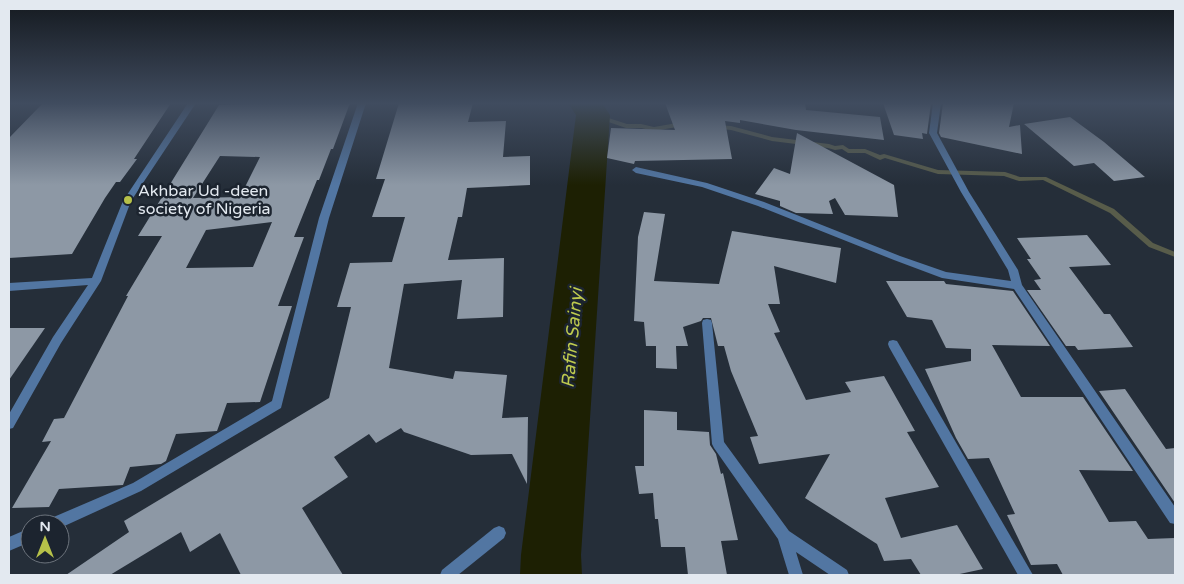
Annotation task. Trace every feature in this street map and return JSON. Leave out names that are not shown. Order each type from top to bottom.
[{"type":"street","points":[[9,424],[57,340],[96,281],[127,201],[174,130]]},
{"type":"street","points":[[70,517],[137,487],[277,404],[324,218],[353,130]]},
{"type":"street","points":[[933,130],[933,134],[943,154],[1013,270],[1017,286],[1175,518]]},
{"type":"street","points":[[636,170],[704,185],[761,204],[945,275],[1017,286]]},
{"type":"street","points":[[9,287],[96,281]]},
{"type":"street","points":[[707,323],[718,444],[784,536],[796,575]]},
{"type":"street","points":[[893,344],[1026,575]]},
{"type":"street","points":[[447,575],[499,533]]},
{"type":"street","points":[[784,536],[842,575]]},
{"type":"building","points":[[17,130],[153,130],[134,159],[137,159],[120,182],[116,182],[105,198],[72,254],[9,258],[9,138]]},
{"type":"building","points":[[203,130],[340,130],[294,237],[304,237],[278,306],[292,306],[260,402],[227,403],[217,431],[176,434],[166,461],[161,464],[130,467],[123,485],[59,489],[49,507],[12,508],[51,441],[42,442],[54,419],[64,418],[128,296],[126,296],[162,236],[138,236]],"holes":[[[220,156],[260,157],[240,197],[193,198]],[[272,222],[253,267],[186,268],[206,230]]]},
{"type":"building","points":[[391,130],[505,130],[503,157],[530,156],[530,185],[467,188],[462,217],[458,217],[448,260],[504,258],[503,317],[457,319],[462,280],[404,284],[389,368],[453,379],[455,371],[507,375],[502,418],[528,417],[527,484],[512,454],[471,455],[404,432],[401,428],[376,443],[369,434],[334,457],[348,477],[302,508],[343,575],[241,575],[220,533],[190,552],[181,532],[110,575],[66,575],[129,532],[124,521],[329,398],[351,307],[337,307],[350,263],[392,262],[405,217],[372,217],[385,179],[376,179]]},
{"type":"building","points":[[611,130],[727,130],[732,159],[635,161],[634,164],[607,158]]},
{"type":"building","points":[[798,130],[882,130],[884,140]]},
{"type":"building","points":[[892,130],[927,130],[927,134],[922,133],[923,139],[894,135]]},
{"type":"building","points":[[939,130],[1020,130],[1022,154],[941,137]]},
{"type":"building","points":[[1031,130],[1088,130],[1145,177],[1114,181],[1094,163],[1074,166]]},
{"type":"building","points":[[797,133],[894,185],[898,217],[845,215],[835,198],[829,201],[833,214],[796,213],[780,206],[780,201],[755,194],[774,168],[790,174]]},
{"type":"building","points":[[644,212],[665,214],[654,281],[719,284],[732,231],[841,248],[836,283],[774,266],[780,304],[768,304],[780,332],[774,333],[806,400],[851,392],[845,382],[884,376],[915,431],[907,432],[939,487],[885,498],[901,538],[957,525],[983,569],[955,575],[921,575],[911,559],[884,561],[877,544],[805,498],[830,454],[759,464],[750,437],[758,436],[731,371],[724,346],[718,346],[711,318],[703,318],[701,321],[683,327],[688,346],[676,346],[677,369],[656,368],[656,346],[646,346],[644,322],[634,321],[638,237]]},
{"type":"building","points":[[1087,235],[1111,265],[1069,267],[1104,314],[1110,314],[1133,347],[1078,350],[1075,346],[1066,346],[1027,290],[1041,290],[1034,280],[1041,279],[1027,259],[1031,259],[1017,238]]},
{"type":"building","points":[[886,281],[944,281],[946,284],[1013,291],[1050,346],[992,345],[1021,397],[1083,397],[1133,471],[1079,470],[1109,522],[1136,521],[1148,539],[1175,538],[1175,575],[1063,575],[1057,564],[1031,565],[1007,515],[1015,514],[989,458],[968,459],[956,438],[925,369],[971,361],[971,349],[946,348],[932,320],[907,317]]},
{"type":"building","points":[[9,328],[45,328],[9,380]]},
{"type":"building","points":[[1125,389],[1166,449],[1175,448],[1175,503],[1099,391]]},
{"type":"building","points":[[644,410],[677,412],[677,430],[709,432],[710,445],[716,454],[721,474],[723,473],[738,540],[721,541],[727,575],[688,575],[685,547],[661,547],[658,519],[655,519],[653,493],[639,494],[635,466],[644,466]]},
{"type":"waterway","name":"Rafin Sainyi","points":[[551,575],[551,555],[592,130]]},
{"type":"waterway","points":[[739,130],[772,139],[835,148],[843,147],[848,151],[865,151],[880,158],[884,156],[938,172],[1005,174],[1019,179],[1044,178],[1112,211],[1151,245],[1175,255]]},
{"type":"place","name":"Akhbar Ud -deen society of Nigeria","points":[[128,200]]}]
